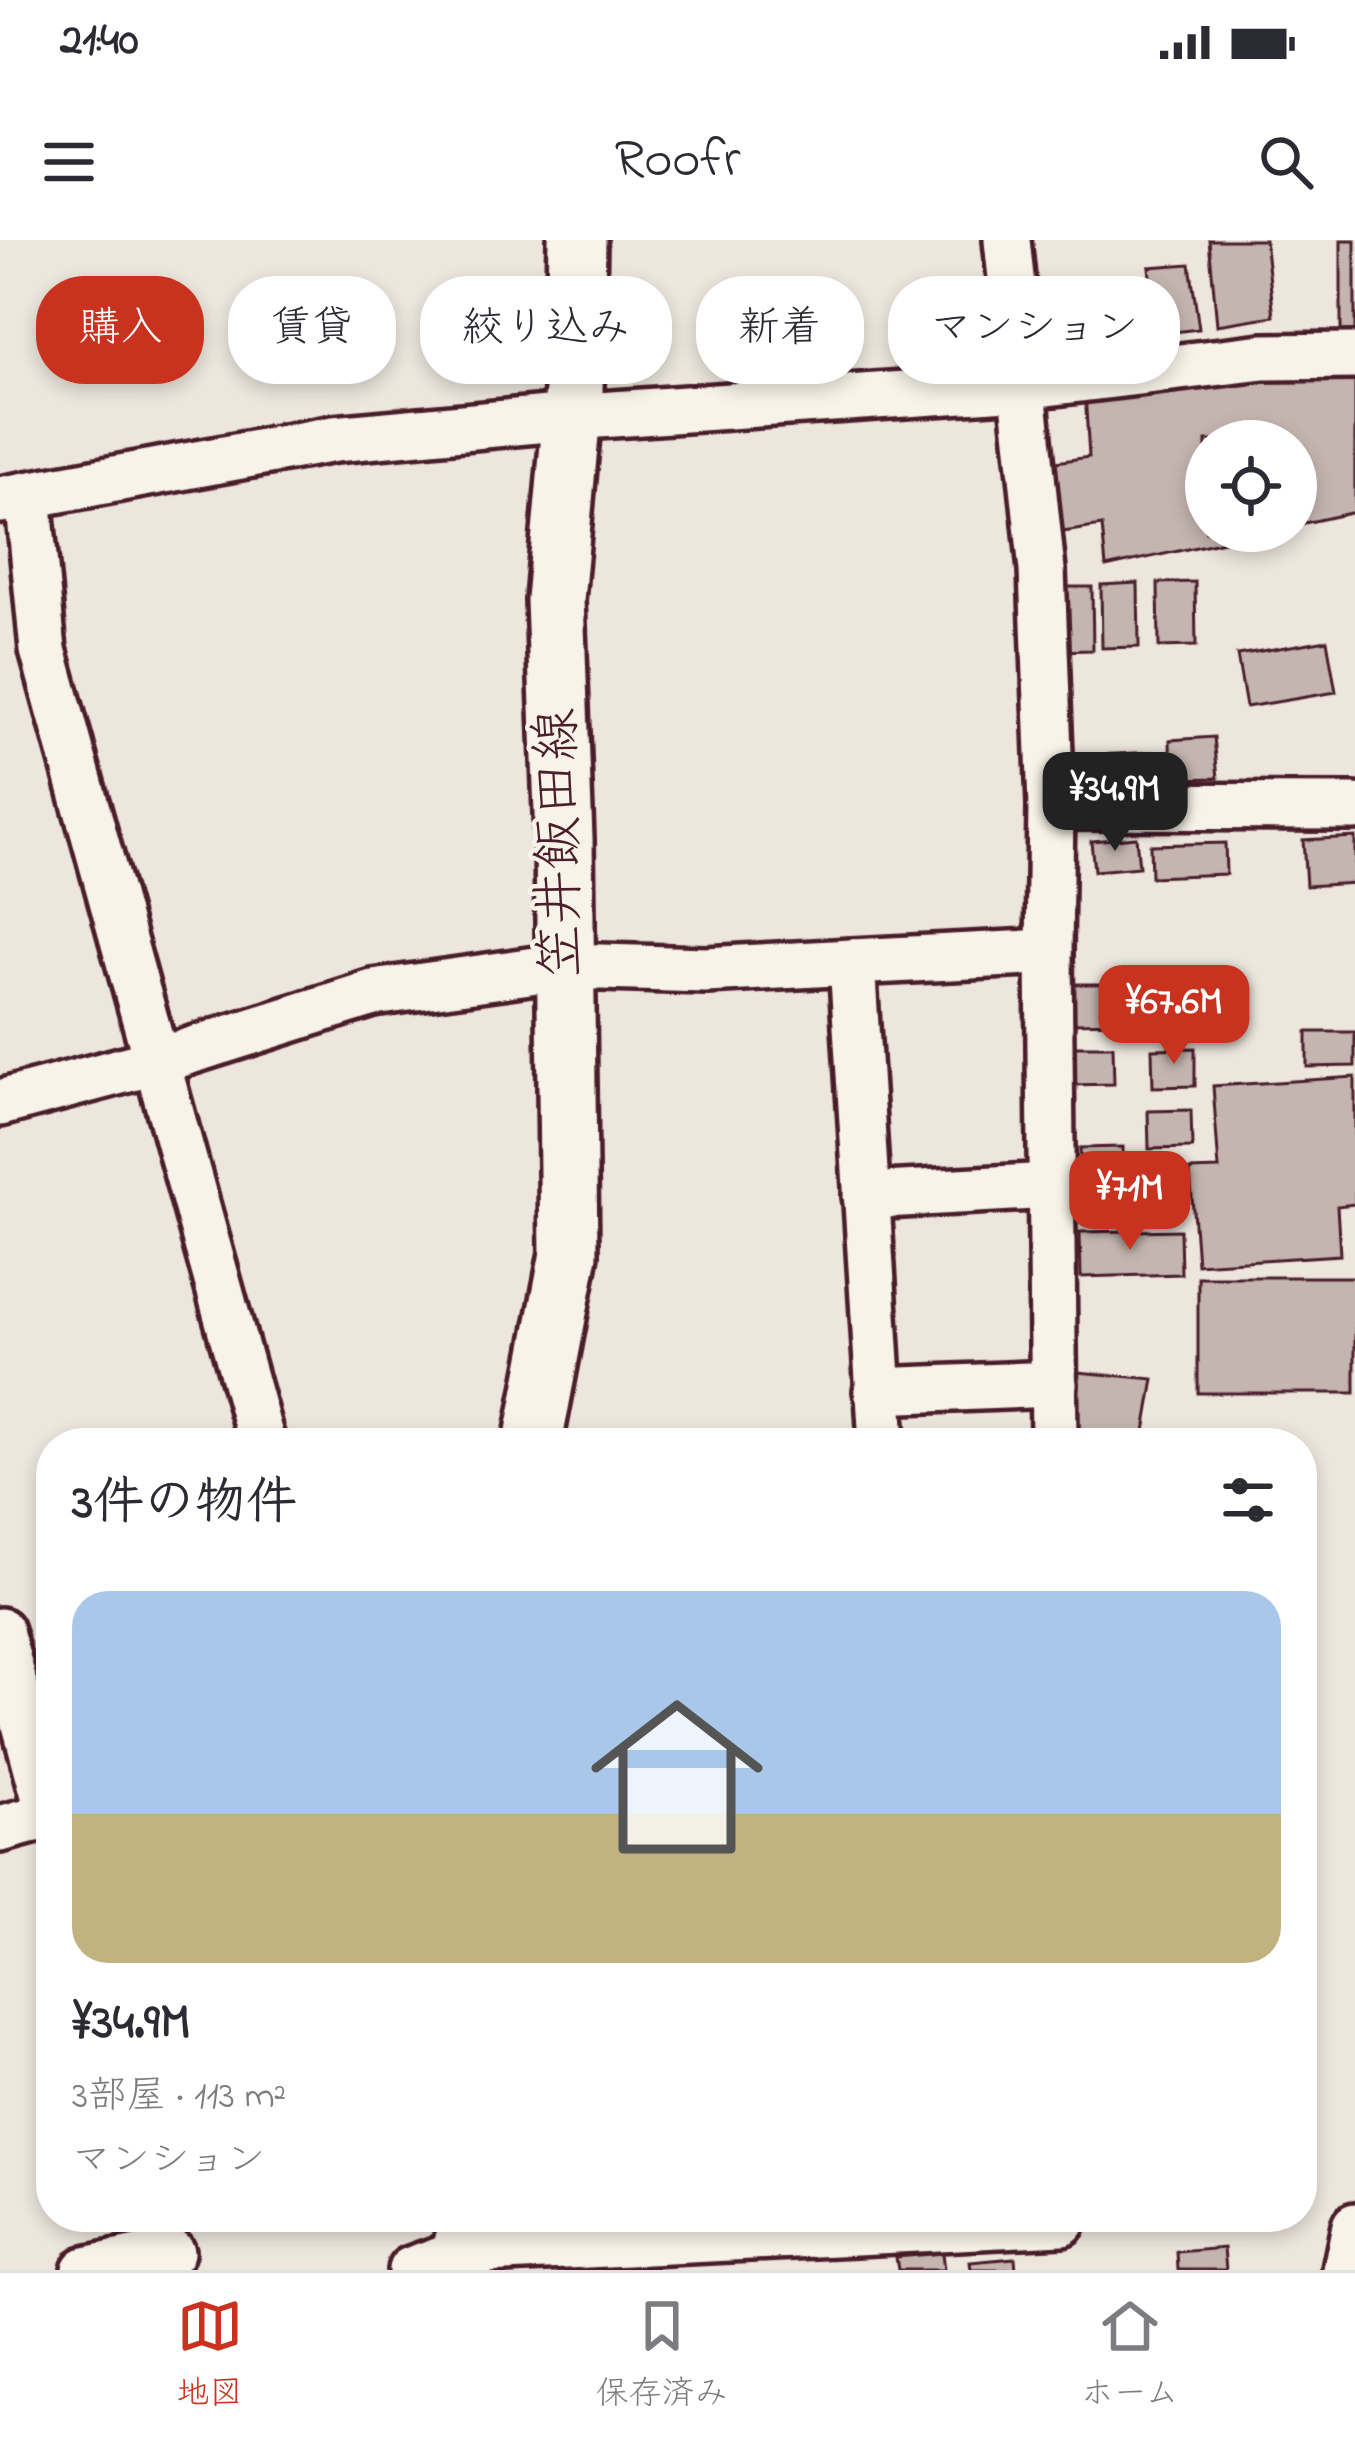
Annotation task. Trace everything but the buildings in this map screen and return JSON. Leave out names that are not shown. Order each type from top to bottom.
[{"type":"main road","name":"笠井飯田線","points":[[536,1428],[569,1254],[566,966],[554,600],[574,390],[577,240]]},
{"type":"street","points":[[1006,240],[1042,570],[1051,806],[1048,952],[1054,1428]]},
{"type":"street","points":[[258,1428],[43,650],[14,498],[334,439],[569,417],[1022,386],[1263,357],[1355,356]]},
{"type":"street","points":[[1051,806],[1355,807]]},
{"type":"street","points":[[0,1103],[158,1061],[373,993],[566,966],[706,970],[1048,952]]},
{"type":"street","points":[[852,962],[881,1428]]},
{"type":"street","points":[[866,1196],[1052,1186]]},
{"type":"street","points":[[878,1391],[1054,1384]]},
{"type":"street","points":[[0,1631],[36,1762]]},
{"type":"street","points":[[0,1829],[36,1821]]},
{"type":"street","points":[[1346,2270],[1355,2226]]},
{"type":"street","points":[[451,2252],[666,2255],[885,2249],[996,2232]]},
{"type":"street","points":[[85,2270],[169,2246]]}]
